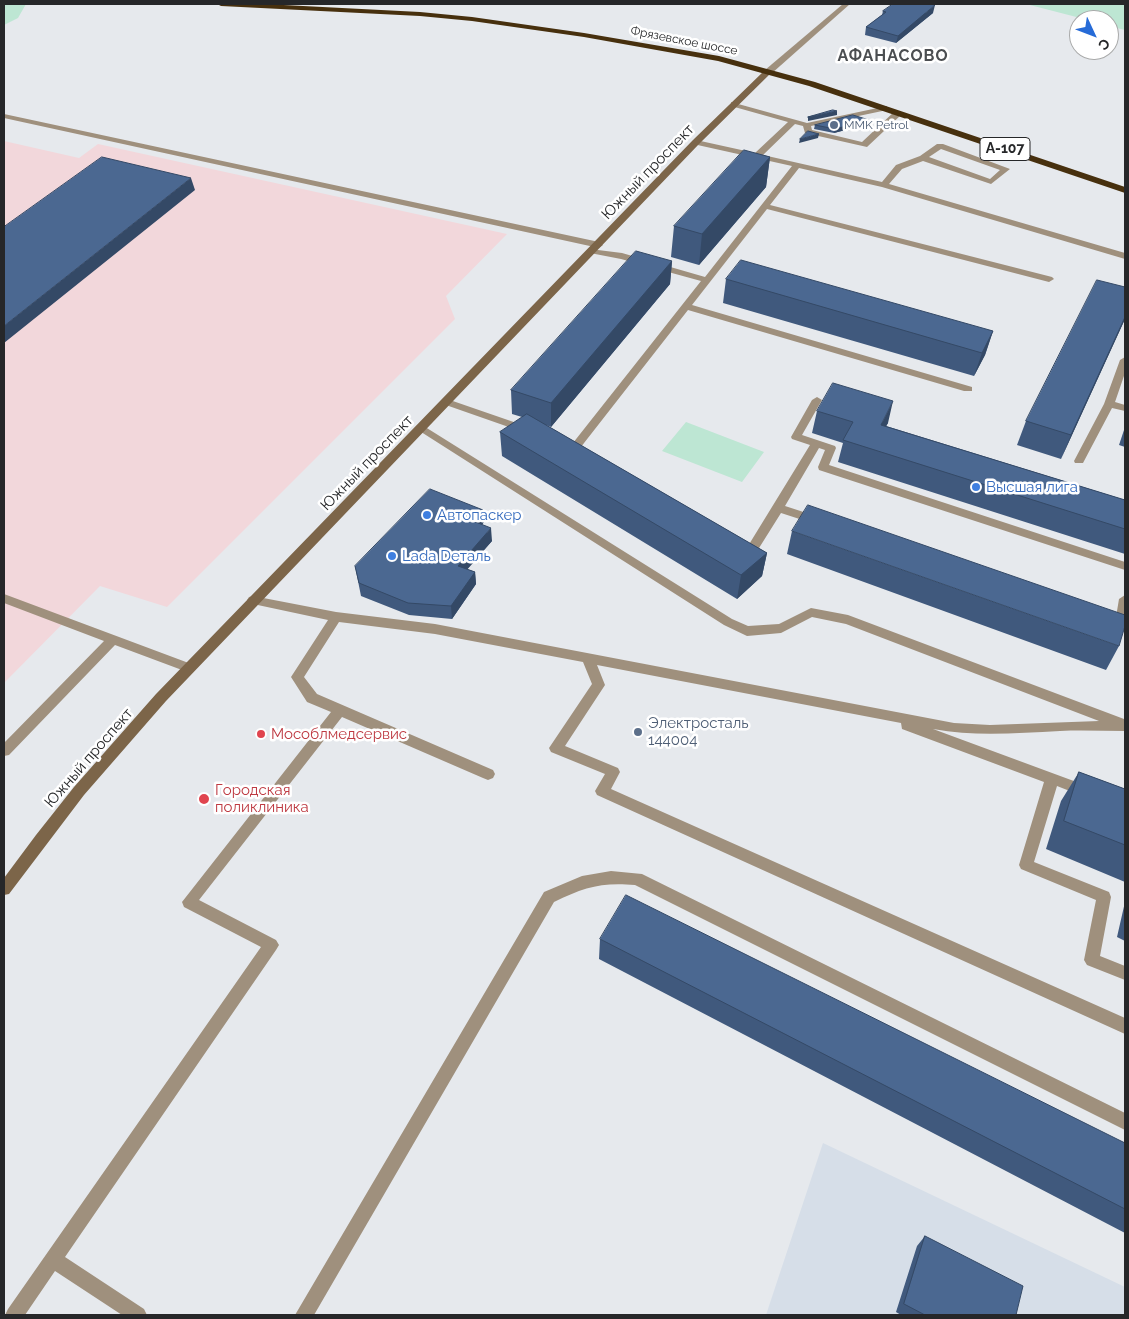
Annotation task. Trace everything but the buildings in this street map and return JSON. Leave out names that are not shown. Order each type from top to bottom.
[{"type":"highway","name":"Фрязевское шоссе","points":[[221,4],[420,14],[472,19],[684,52],[768,72],[884,108],[1125,190]]},
{"type":"main road","name":"Южный проспект","points":[[4,889],[43,834],[95,771],[253,600],[422,428],[696,142],[768,72]]},
{"type":"street","points":[[768,72],[847,4]]},
{"type":"street","points":[[734,104],[807,125],[884,108]]},
{"type":"street","points":[[807,125],[808,131],[864,145],[898,113]]},
{"type":"street","points":[[4,116],[596,248],[707,280]]},
{"type":"street","points":[[756,156],[794,121]]},
{"type":"street","points":[[696,142],[884,185],[1125,256]]},
{"type":"street","points":[[884,185],[899,167],[923,158],[940,146],[1006,169],[990,182],[923,158]]},
{"type":"street","points":[[560,443],[577,452],[686,306],[797,165]]},
{"type":"street","points":[[765,206],[1049,279]]},
{"type":"street","points":[[686,306],[968,389]]},
{"type":"street","points":[[1079,461],[1109,404],[1124,364]]},
{"type":"street","points":[[817,400],[796,437],[831,448],[823,467],[1125,566]]},
{"type":"street","points":[[447,402],[537,433]]},
{"type":"street","points":[[1109,404],[1125,408]]},
{"type":"street","points":[[422,428],[728,622],[747,631],[781,628],[811,612],[848,620],[1125,726]]},
{"type":"street","points":[[733,543],[750,553],[816,444]]},
{"type":"street","points":[[778,508],[825,523]]},
{"type":"street","points":[[4,598],[190,668]]},
{"type":"street","points":[[1103,617],[1121,623],[1125,599]]},
{"type":"street","points":[[253,600],[336,617],[435,630],[954,728],[990,730],[1062,726],[1125,726]]},
{"type":"street","points":[[336,617],[297,677],[312,698],[488,774]]},
{"type":"street","points":[[4,751],[113,639]]},
{"type":"street","points":[[588,659],[599,685],[556,748],[613,772],[602,791],[1125,1026]]},
{"type":"street","points":[[14,1315],[271,945],[189,902],[340,710]]},
{"type":"street","points":[[877,714],[1098,795]]},
{"type":"street","points":[[1052,778],[1026,865],[1104,897],[1092,960],[1125,973]]},
{"type":"street","points":[[304,1315],[549,897],[584,880],[612,876],[637,879],[1125,1122]]},
{"type":"street","points":[[53,1259],[138,1315]]},
{"type":"shaded area","points":[[4,141],[79,158],[98,144],[507,234],[446,296],[455,319],[167,607],[100,586],[4,683]]},
{"type":"shaded area","points":[[823,1143],[1125,1287],[1125,1315],[766,1315]]},
{"type":"green space","points":[[4,4],[26,4],[18,18],[4,25]]},
{"type":"green space","points":[[1026,4],[1125,4],[1125,30],[1119,28],[1119,10],[1069,10],[1069,15]]},
{"type":"green space","points":[[686,422],[764,452],[742,482],[662,451]]},
{"type":"place","name":"MMK Petrol","points":[[834,125]]},
{"type":"place","name":"Высшая лига","points":[[976,487]]},
{"type":"place","name":"Автопаскер","points":[[427,515]]},
{"type":"place","name":"Lada Dеталь","points":[[392,556]]},
{"type":"place","name":"Электросталь 144004","points":[[638,732]]},
{"type":"place","name":"Мособлмедсервис","points":[[261,734]]},
{"type":"place","name":"Городская поликлиника","points":[[204,799]]},
{"type":"district","name":"АФАНАСОВО","points":[[893,56]]}]
